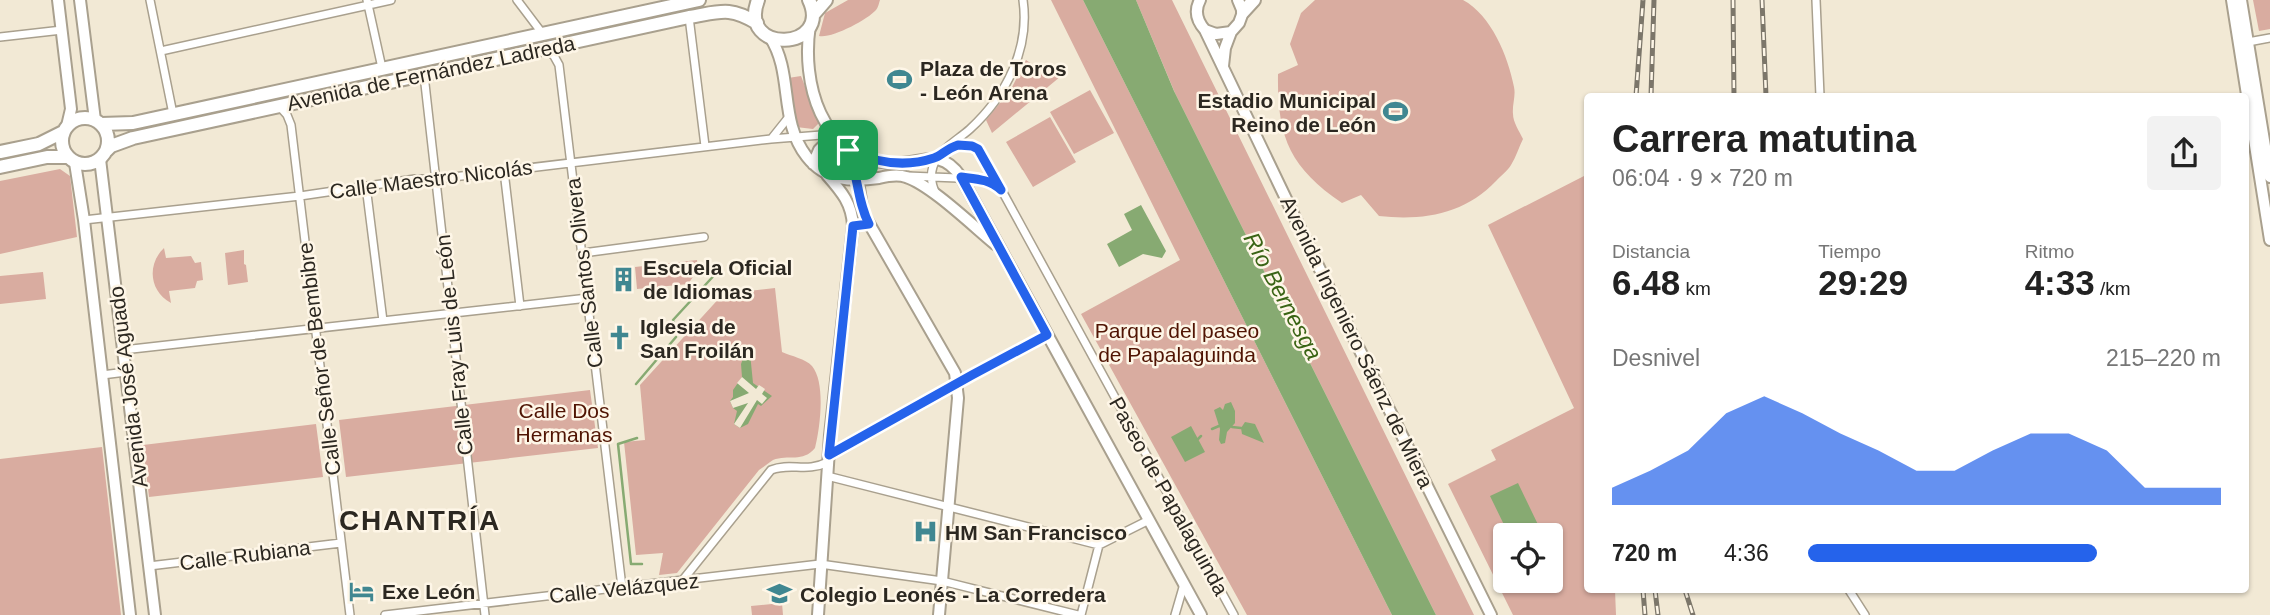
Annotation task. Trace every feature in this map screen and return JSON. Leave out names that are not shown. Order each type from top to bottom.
[{"type":"highway","name":"Avenida de Fernández Ladreda","points":[[98,122],[120,125],[699,0]]},
{"type":"highway","points":[[758,0],[757,23],[770,37],[779,41],[801,36],[826,0]]},
{"type":"highway","points":[[809,0],[811,20]]},
{"type":"highway","points":[[1240,6],[1254,0]]},
{"type":"highway","name":"Avenida de Fernández Ladreda","points":[[103,155],[111,146],[133,138],[689,17],[731,11],[757,23]]},
{"type":"highway","points":[[0,152],[39,144],[76,120],[98,122],[107,137],[103,155],[89,164],[47,157],[0,167]]},
{"type":"highway","points":[[65,129],[62,146],[71,160]]},
{"type":"main road","points":[[58,0],[71,108],[65,129]]},
{"type":"main road","points":[[80,0],[98,122]]},
{"type":"main road","points":[[1190,0],[1197,12]]},
{"type":"main road","points":[[1197,12],[1200,0]]},
{"type":"main road","points":[[2232,0],[2247,93]]},
{"type":"main road","points":[[2241,0],[2270,177]]},
{"type":"main road","points":[[1223,69],[1225,48],[1231,32],[1239,23],[1240,6]]},
{"type":"main road","name":"Avenida Ingeniero Sáenz de Miera","points":[[1197,12],[1200,24],[1491,615]]},
{"type":"main road","points":[[811,20],[807,71],[820,109],[840,142],[859,185],[860,200],[869,224],[956,373],[958,398],[939,615]]},
{"type":"main road","points":[[1205,30],[1216,34],[1231,32]]},
{"type":"main road","points":[[770,37],[783,68],[794,136],[813,164],[842,192],[849,204],[853,226],[827,476],[818,615]]},
{"type":"main road","points":[[2249,107],[2270,240]]},
{"type":"main road","points":[[813,164],[825,144],[840,142],[863,157],[886,163],[898,164],[937,158],[953,166],[1201,615]]},
{"type":"main road","name":"Avenida José Aguado","points":[[103,155],[107,217],[155,615]]},
{"type":"main road","name":"Avenida José Aguado","points":[[71,160],[84,220],[131,615]]},
{"type":"main road","points":[[827,176],[859,185],[904,176],[937,197],[1000,248]]},
{"type":"street","points":[[150,0],[173,114]]},
{"type":"street","points":[[161,51],[391,0]]},
{"type":"street","points":[[517,0],[542,33]]},
{"type":"street","points":[[937,197],[931,176],[937,158],[971,128],[1009,80],[1020,54],[1024,31],[1023,0]]},
{"type":"street","points":[[1816,0],[1821,93]]},
{"type":"street","points":[[368,3],[382,68]]},
{"type":"street","points":[[689,17],[705,146]]},
{"type":"street","points":[[0,37],[62,30]]},
{"type":"street","points":[[2248,42],[2270,38]]},
{"type":"street","name":"Calle Santos Olivera","points":[[545,49],[555,56],[559,65],[622,587]]},
{"type":"street","name":"Calle Fray Luis de León","points":[[424,75],[485,615]]},
{"type":"street","name":"Calle Señor de Bembibre","points":[[279,106],[291,125],[349,615]]},
{"type":"street","points":[[775,138],[789,118]]},
{"type":"street","name":"Calle Maestro Nicolás","points":[[84,220],[794,136],[840,142]]},
{"type":"street","name":"Paseo de Papalaguinda","points":[[947,149],[958,145],[978,149],[1234,615]]},
{"type":"street","points":[[504,171],[520,306]]},
{"type":"street","points":[[904,176],[983,179],[1001,190]]},
{"type":"street","points":[[366,186],[383,321]]},
{"type":"street","points":[[853,226],[869,224]]},
{"type":"street","points":[[583,253],[704,237]]},
{"type":"street","points":[[123,350],[588,298]]},
{"type":"street","points":[[682,581],[771,470],[778,467],[816,468],[957,384],[1047,335]]},
{"type":"street","points":[[102,375],[126,372]]},
{"type":"street","points":[[827,476],[1099,545],[1149,520]]},
{"type":"street","name":"Calle Rubiana","points":[[149,566],[341,543]]},
{"type":"street","points":[[1079,615],[1099,545]]},
{"type":"street","name":"Calle Velázquez","points":[[385,615],[820,564],[942,581],[1079,615]]},
{"type":"street","points":[[1175,615],[1184,584]]},
{"type":"street","points":[[1851,593],[1865,615]]},
{"type":"green space","points":[[848,0],[880,0],[876,10],[857,23],[832,35],[819,36],[825,13]]},
{"type":"green space","name":"Parque del paseo de Papalaguinda","points":[[1051,0],[1083,0],[1392,615],[1247,615],[1081,314],[1180,260]]},
{"type":"green space","points":[[1136,0],[1172,0],[1474,615],[1436,615],[1175,93]]},
{"type":"green space","name":"Estadio Municipal Reino de León","points":[[1315,0],[1463,0],[1473,7],[1497,38],[1514,87],[1513,117],[1523,139],[1508,169],[1471,201],[1457,208],[1427,216],[1379,216],[1361,195],[1342,203],[1324,190],[1298,163],[1290,148],[1284,133],[1278,96],[1278,74],[1298,65],[1290,44],[1301,13]]},
{"type":"green space","points":[[2253,0],[2270,0],[2270,29],[2259,31]]},
{"type":"green space","points":[[1026,60],[1041,70],[1063,69],[1066,72],[992,133],[986,120],[1010,91]]},
{"type":"green space","points":[[801,76],[819,123],[813,129],[796,127],[788,78]]},
{"type":"green space","points":[[1090,90],[1114,133],[1074,154],[1050,112]]},
{"type":"green space","points":[[1050,117],[1076,162],[1033,187],[1006,142]]},
{"type":"green space","points":[[828,148],[843,157],[848,169],[847,174],[835,172],[821,162],[820,157]]},
{"type":"green space","points":[[60,169],[70,176],[77,237],[0,254],[0,181]]},
{"type":"green space","points":[[1584,176],[1584,593],[1615,593],[1616,615],[1513,615],[1502,593],[1563,593],[1563,523],[1493,523],[1493,575],[1448,484],[1496,460],[1491,450],[1574,408],[1488,225]]},
{"type":"green space","points":[[164,248],[166,258],[191,256],[195,263],[201,262],[203,280],[197,281],[195,288],[169,291],[171,303],[158,292],[153,277],[155,262]]},
{"type":"green space","points":[[244,250],[248,282],[228,285],[225,253]]},
{"type":"green space","points":[[697,260],[698,270],[688,284],[637,289],[635,267]]},
{"type":"green space","points":[[43,272],[46,299],[0,304],[0,276]]},
{"type":"green space","points":[[775,288],[782,352],[812,366],[819,383],[820,418],[815,448],[800,457],[773,460],[759,470],[677,573],[659,575],[663,553],[636,555],[624,442],[645,440],[640,385],[723,294]]},
{"type":"green space","name":"Calle Dos Hermanas","points":[[590,390],[598,448],[346,477],[339,420]]},
{"type":"green space","points":[[316,424],[323,477],[149,497],[143,445]]},
{"type":"green space","points":[[102,447],[121,615],[0,615],[0,459]]},
{"type":"green space","points":[[782,603],[783,615],[752,615],[751,606]]},
{"type":"shaded area","points":[[1083,0],[1136,0],[1174,91],[1436,615],[1392,615]]},
{"type":"shaded area","points":[[1141,205],[1166,251],[1162,258],[1143,254],[1119,267],[1107,244],[1132,230],[1124,214]]},
{"type":"shaded area","points":[[746,351],[750,353],[753,383],[772,396],[761,406],[758,404],[748,424],[740,428],[734,424],[737,411],[730,401],[733,390],[742,377],[741,364]]},
{"type":"shaded area","points":[[1231,402],[1235,411],[1235,423],[1227,432],[1225,443],[1221,444],[1214,410],[1220,407],[1223,410],[1225,404]]},
{"type":"shaded area","points":[[1245,422],[1255,424],[1264,443],[1242,434],[1241,428]]},
{"type":"shaded area","points":[[1191,426],[1205,452],[1185,462],[1171,437]]},
{"type":"shaded area","points":[[1518,483],[1537,523],[1503,523],[1490,496]]},
{"type":"pier","points":[[742,377],[756,389],[759,385],[765,389],[762,394],[767,398],[762,404],[757,400],[740,428],[734,424],[748,403],[733,408],[730,401],[749,393],[737,383]]},
{"type":"waterway","points":[[674,325],[673,320],[719,270]]},
{"type":"waterway","points":[[636,384],[676,337]]},
{"type":"waterway","points":[[1212,429],[1219,426]]},
{"type":"waterway","points":[[1232,427],[1241,428]]},
{"type":"waterway","points":[[1198,439],[1201,436]]},
{"type":"waterway","points":[[637,438],[618,444],[631,564],[642,564]]},
{"type":"railway","points":[[1636,93],[1643,0]]},
{"type":"railway","points":[[1651,93],[1654,0]]},
{"type":"railway","points":[[1733,0],[1734,93]]},
{"type":"railway","points":[[1762,0],[1766,93]]},
{"type":"railway","points":[[1643,593],[1645,615]]},
{"type":"railway","points":[[1655,593],[1658,615]]},
{"type":"railway","points":[[1686,593],[1693,615]]},
{"type":"place","name":"Plaza de Toros - León Arena","points":[[900,80]]},
{"type":"place","name":"Estadio Municipal Reino de León","points":[[1396,112]]},
{"type":"place","name":"Escuela Oficial de Idiomas","points":[[623,279]]},
{"type":"place","name":"Iglesia de San Froilán","points":[[620,338]]},
{"type":"place","name":"HM San Francisco","points":[[925,532]]},
{"type":"place","name":"Exe León","points":[[362,591]]},
{"type":"place","name":"Colegio Leonés - La Corredera","points":[[780,594]]},
{"type":"district","name":"CHANTRÍA","points":[[420,520]]},
{"type":"route","points":[[958,145],[978,149],[1001,190],[983,179],[961,177],[1047,335],[829,455],[853,226],[869,224],[863,213],[858,181],[848,150],[874,161],[898,164],[937,158],[947,149],[958,145]]},
{"type":"water label","name":"Río Bernesga","points":[[1283,296]]}]
